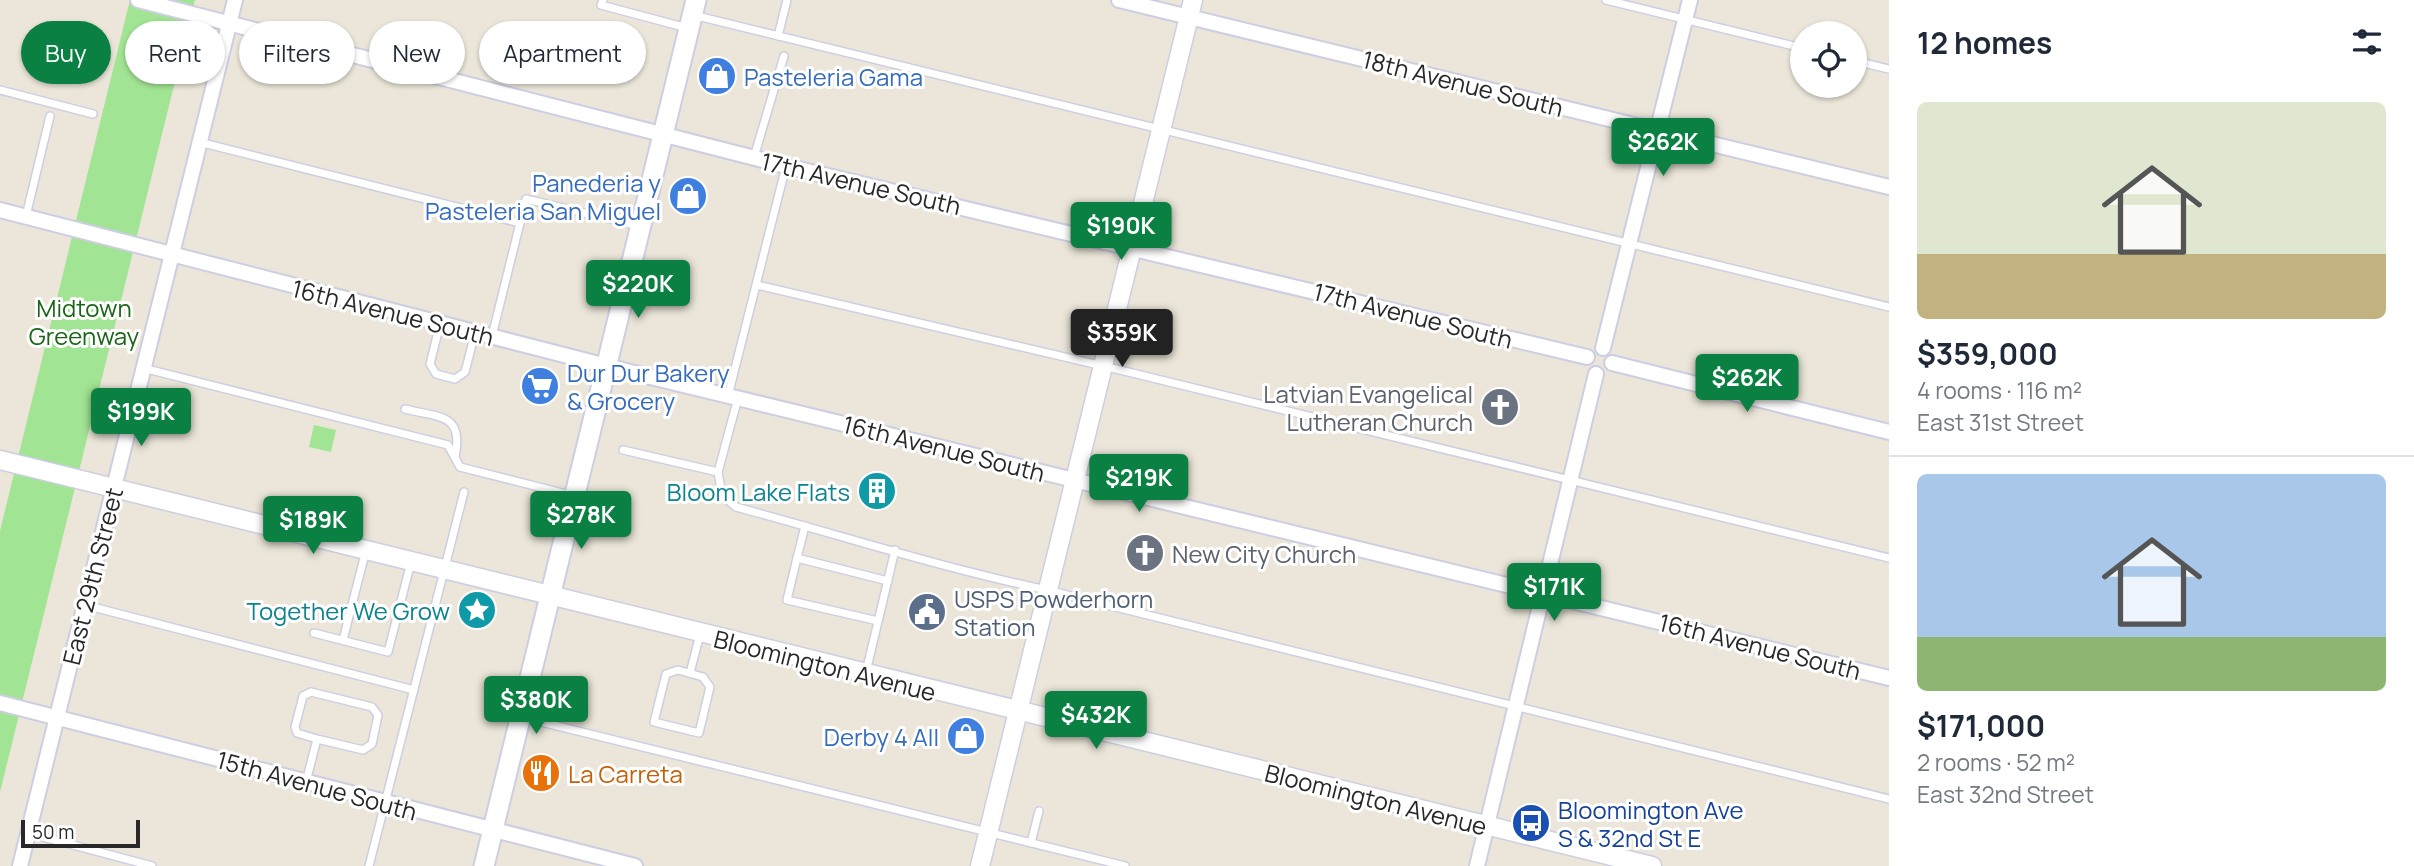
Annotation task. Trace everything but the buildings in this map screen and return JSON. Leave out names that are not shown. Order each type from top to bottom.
[{"type":"main road","points":[[484,866],[693,14]]},
{"type":"street","name":"17th Avenue South","points":[[138,0],[753,158],[1587,357]]},
{"type":"street","name":"East 29th Street","points":[[20,866],[235,0]]},
{"type":"street","name":"18th Avenue South","points":[[1119,0],[1191,8],[1657,130],[1889,187]]},
{"type":"street","points":[[1603,348],[1690,0]]},
{"type":"street","points":[[980,866],[1191,8]]},
{"type":"street","name":"16th Avenue South","points":[[0,210],[606,366],[1889,678]]},
{"type":"street","points":[[1603,348],[1609,352],[1612,363],[1607,372],[1596,374],[1589,369],[1587,357],[1593,350],[1603,348]]},
{"type":"street","points":[[1612,363],[1889,432]]},
{"type":"street","points":[[1477,866],[1596,374]]},
{"type":"street","name":"Bloomington Avenue","points":[[0,460],[866,675],[1652,866]]},
{"type":"street","name":"15th Avenue South","points":[[0,703],[635,866]]},
{"type":"lane","points":[[603,0],[601,5],[693,14],[1889,307]]},
{"type":"lane","points":[[778,36],[787,0]]},
{"type":"lane","points":[[1606,0],[1790,45]]},
{"type":"lane","points":[[753,158],[784,56]]},
{"type":"lane","points":[[1867,64],[1889,69]]},
{"type":"lane","points":[[0,90],[93,114]]},
{"type":"lane","points":[[26,217],[50,116]]},
{"type":"lane","points":[[199,142],[520,223]]},
{"type":"lane","points":[[786,166],[757,285],[718,472],[722,495],[736,507],[895,550],[934,565],[1048,590],[1889,799]]},
{"type":"lane","points":[[492,337],[526,199],[640,226]]},
{"type":"lane","points":[[757,285],[1103,366],[1889,558]]},
{"type":"lane","points":[[440,324],[430,364],[432,370],[460,378],[475,333]]},
{"type":"lane","points":[[142,368],[448,445],[460,467],[573,496]]},
{"type":"lane","points":[[405,409],[451,421],[457,427],[459,437],[455,457]]},
{"type":"lane","points":[[623,450],[718,472]]},
{"type":"lane","points":[[369,866],[464,492]]},
{"type":"lane","points":[[805,526],[787,600],[878,621]]},
{"type":"lane","points":[[343,640],[366,549]]},
{"type":"lane","points":[[866,675],[895,550]]},
{"type":"lane","points":[[797,558],[888,581]]},
{"type":"lane","points":[[314,633],[388,652],[411,561]]},
{"type":"lane","points":[[85,605],[414,690]]},
{"type":"lane","points":[[690,673],[700,634]]},
{"type":"lane","points":[[678,670],[690,673],[703,677],[710,687],[699,733],[654,722],[666,674],[678,670]]},
{"type":"lane","points":[[311,692],[372,707],[378,715],[372,744],[363,750],[317,739],[297,733],[295,727],[303,695],[311,692]]},
{"type":"lane","points":[[520,717],[1125,866]]},
{"type":"lane","points":[[306,782],[317,739]]},
{"type":"lane","points":[[1031,843],[1039,811]]},
{"type":"lane","points":[[28,833],[152,866]]},
{"type":"green space","name":"Midtown Greenway","points":[[130,0],[195,0],[190,21],[125,21],[125,84],[174,84],[0,792],[0,531]]},
{"type":"green space","points":[[314,425],[336,430],[331,452],[309,447]]},
{"type":"place","name":"Pasteleria Gama","points":[[717,76]]},
{"type":"place","name":"Panederia y Pasteleria San Miguel","points":[[688,196]]},
{"type":"place","name":"Dur Dur Bakery & Grocery","points":[[540,386]]},
{"type":"place","name":"Latvian Evangelical Lutheran Church","points":[[1500,407]]},
{"type":"place","name":"Bloom Lake Flats","points":[[877,491]]},
{"type":"place","name":"New City Church","points":[[1145,553]]},
{"type":"place","name":"Together We Grow","points":[[477,610]]},
{"type":"place","name":"USPS Powderhorn Station","points":[[927,612]]},
{"type":"place","name":"Derby 4 All","points":[[966,736]]},
{"type":"place","name":"La Carreta","points":[[541,773]]},
{"type":"place","name":"Bloomington Ave S & 32nd St E","points":[[1531,823]]}]
